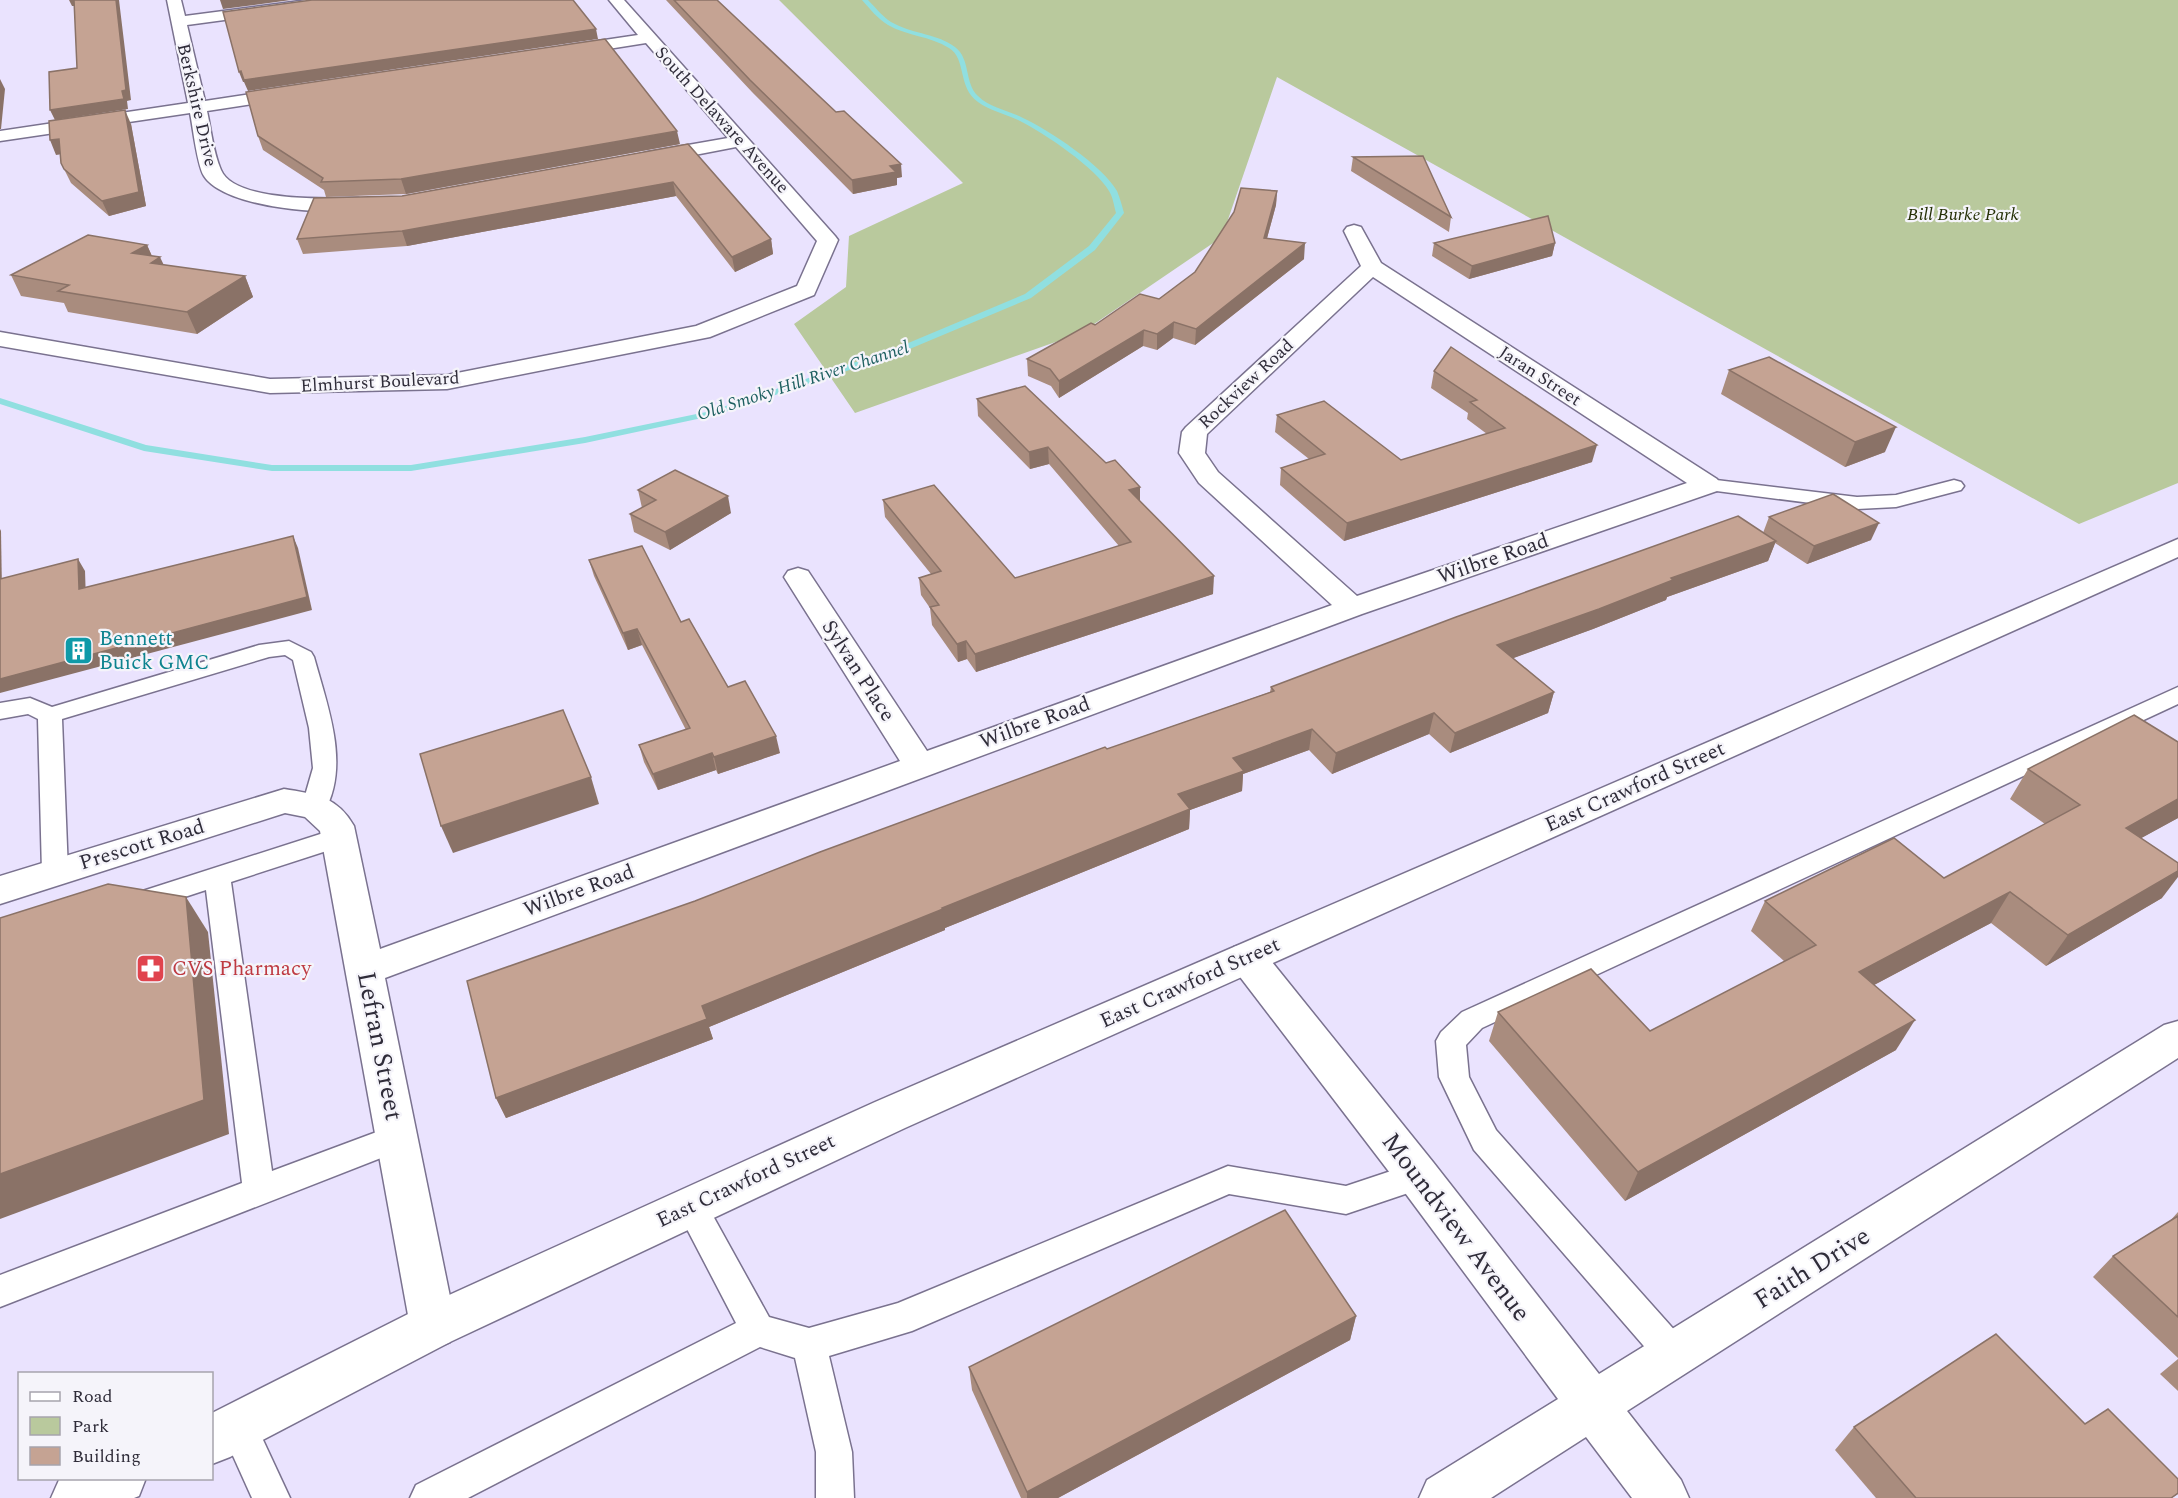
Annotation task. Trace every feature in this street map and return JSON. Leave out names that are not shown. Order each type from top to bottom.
[{"type":"street","name":"Berkshire Drive","points":[[174,0],[212,174],[227,188],[261,198],[325,205],[371,203]]},
{"type":"street","points":[[178,22],[342,0]]},
{"type":"street","name":"South Delaware Avenue","points":[[616,0],[828,240]]},
{"type":"street","points":[[544,54],[648,38]]},
{"type":"street","points":[[0,136],[312,90]]},
{"type":"street","points":[[626,162],[741,141]]},
{"type":"street","points":[[1354,231],[1372,267]]},
{"type":"street","name":"Elmhurst Boulevard","points":[[0,339],[270,386],[447,382],[702,332],[806,290],[828,240]]},
{"type":"street","name":"Jaran Street","points":[[1372,267],[1708,484]]},
{"type":"street","name":"Rockview Road","points":[[1352,608],[1208,477],[1192,453],[1195,432],[1372,267]]},
{"type":"street","name":"Wilbre Road","points":[[365,970],[1352,608],[1708,484]]},
{"type":"street","name":"East Crawford Street","points":[[224,1433],[433,1326],[890,1115],[2178,548]]},
{"type":"street","name":"Sylvan Place","points":[[798,577],[919,765]]},
{"type":"street","name":"Lefran Street","points":[[300,803],[337,826],[433,1326]]},
{"type":"street","name":"Prescott Road","points":[[0,890],[55,872],[300,803]]},
{"type":"street","name":"Moundview Avenue","points":[[1247,958],[1418,1176],[1663,1498]]},
{"type":"street","name":"Faith Drive","points":[[1445,1498],[2178,1037]]},
{"type":"street","points":[[77,1498],[119,1480]]},
{"type":"lane","points":[[1708,484],[1857,503],[1896,501],[1954,486]]},
{"type":"lane","points":[[0,711],[30,706],[50,715],[267,650],[289,648],[303,657],[321,728],[325,768],[300,803]]},
{"type":"lane","points":[[1674,1354],[1485,1140],[1454,1077],[1451,1041],[1472,1020],[2178,695]]},
{"type":"lane","points":[[50,715],[55,872]]},
{"type":"lane","points":[[114,910],[339,837]]},
{"type":"lane","points":[[217,877],[259,1191]]},
{"type":"lane","points":[[0,1291],[398,1137]]},
{"type":"lane","points":[[429,1498],[758,1330],[809,1345],[900,1319],[1228,1180],[1346,1200],[1418,1176]]},
{"type":"lane","points":[[691,1206],[758,1330]]},
{"type":"lane","points":[[809,1345],[834,1452],[835,1498]]},
{"type":"lane","points":[[224,1433],[270,1498]]},
{"type":"green space","name":"Bill Burke Park","points":[[779,0],[2178,0],[2178,483],[2079,524],[1277,77],[1222,237],[1081,333],[855,413],[794,324],[846,287],[849,236],[963,183]]},
{"type":"building","points":[[74,0],[116,0],[126,90],[122,91],[124,99],[50,110],[49,72],[77,68]]},
{"type":"building","points":[[312,0],[573,0],[596,29],[244,80],[241,71],[239,72],[223,12]]},
{"type":"building","points":[[674,0],[717,0],[836,112],[844,111],[901,164],[890,166],[896,172],[852,180],[750,80]]},
{"type":"building","points":[[605,39],[677,131],[401,179],[321,182],[323,178],[258,136],[246,92]]},
{"type":"building","points":[[125,110],[139,192],[102,201],[64,169],[61,163],[59,139],[50,140],[49,121]]},
{"type":"building","points":[[688,144],[771,239],[732,257],[673,182],[402,231],[297,239],[314,198],[402,196]]},
{"type":"building","points":[[1423,156],[1451,217],[1353,157]]},
{"type":"building","points":[[1241,188],[1277,191],[1264,238],[1305,243],[1196,329],[1174,322],[1157,334],[1144,330],[1059,381],[1050,369],[1027,359],[1091,323],[1095,325],[1140,294],[1159,299],[1195,272],[1234,212]]},
{"type":"building","points":[[1548,216],[1555,243],[1472,266],[1434,243]]},
{"type":"building","points":[[88,235],[147,245],[132,253],[160,257],[151,263],[245,276],[187,312],[58,291],[69,285],[11,275]]},
{"type":"building","points":[[1451,347],[1597,445],[1347,523],[1281,468],[1325,454],[1277,415],[1324,401],[1401,460],[1505,428],[1470,402],[1477,400],[1434,371]]},
{"type":"building","points":[[1769,357],[1896,427],[1855,442],[1729,370]]},
{"type":"building","points":[[1025,386],[1106,463],[1115,460],[1140,487],[1129,490],[1214,576],[975,654],[966,641],[957,644],[930,607],[939,605],[919,578],[941,571],[883,500],[934,485],[1015,578],[1131,542],[1048,447],[1029,452],[977,399]]},
{"type":"building","points":[[675,470],[728,496],[665,532],[630,514],[656,500],[638,490]]},
{"type":"building","points":[[1833,494],[1879,523],[1814,546],[1769,517]]},
{"type":"building","points":[[1738,516],[1776,541],[1671,578],[1673,580],[1599,609],[1497,645],[1554,692],[1455,733],[1434,713],[1336,753],[1312,729],[1233,758],[1244,771],[1178,794],[1190,809],[702,1006],[707,1019],[496,1098],[467,981],[695,901],[820,852],[1105,747],[1107,749],[1274,691],[1271,687],[1456,617]]},
{"type":"building","name":"Bennett Buick GMC","points":[[293,536],[307,597],[0,679],[0,579],[78,559],[79,589]]},
{"type":"building","points":[[642,546],[681,622],[689,619],[728,687],[745,681],[776,736],[714,757],[712,753],[653,774],[639,745],[690,728],[637,629],[623,633],[589,560]]},
{"type":"building","points":[[563,710],[591,777],[441,826],[420,754]]},
{"type":"building","points":[[2134,715],[2178,742],[2178,799],[2126,828],[2178,863],[2178,871],[2068,935],[2010,892],[1859,972],[1915,1020],[1638,1172],[1498,1012],[1591,969],[1650,1031],[1816,945],[1765,901],[1894,838],[1944,878],[2080,805],[2028,769]]},
{"type":"building","name":"CVS Pharmacy","points":[[108,884],[186,897],[204,1100],[0,1174],[0,918]]},
{"type":"building","points":[[1285,1210],[1356,1316],[1027,1492],[969,1367]]},
{"type":"building","points":[[2178,1216],[2178,1317],[2113,1256]]},
{"type":"building","points":[[1996,1334],[2085,1424],[2108,1409],[2178,1479],[2178,1493],[2171,1498],[1916,1498],[1854,1427]]},
{"type":"waterway","name":"Old Smoky Hill River Channel","points":[[0,401],[144,448],[272,468],[411,468],[585,440],[713,413],[897,351],[1028,296],[1092,248],[1120,213],[1113,191],[1097,173],[1055,140],[1019,118],[987,105],[976,97],[968,87],[960,57],[952,47],[892,25],[881,18],[865,0]]},
{"type":"place","name":"Bennett Buick GMC","points":[[78,651]]},
{"type":"place","name":"CVS Pharmacy","points":[[151,969]]}]
